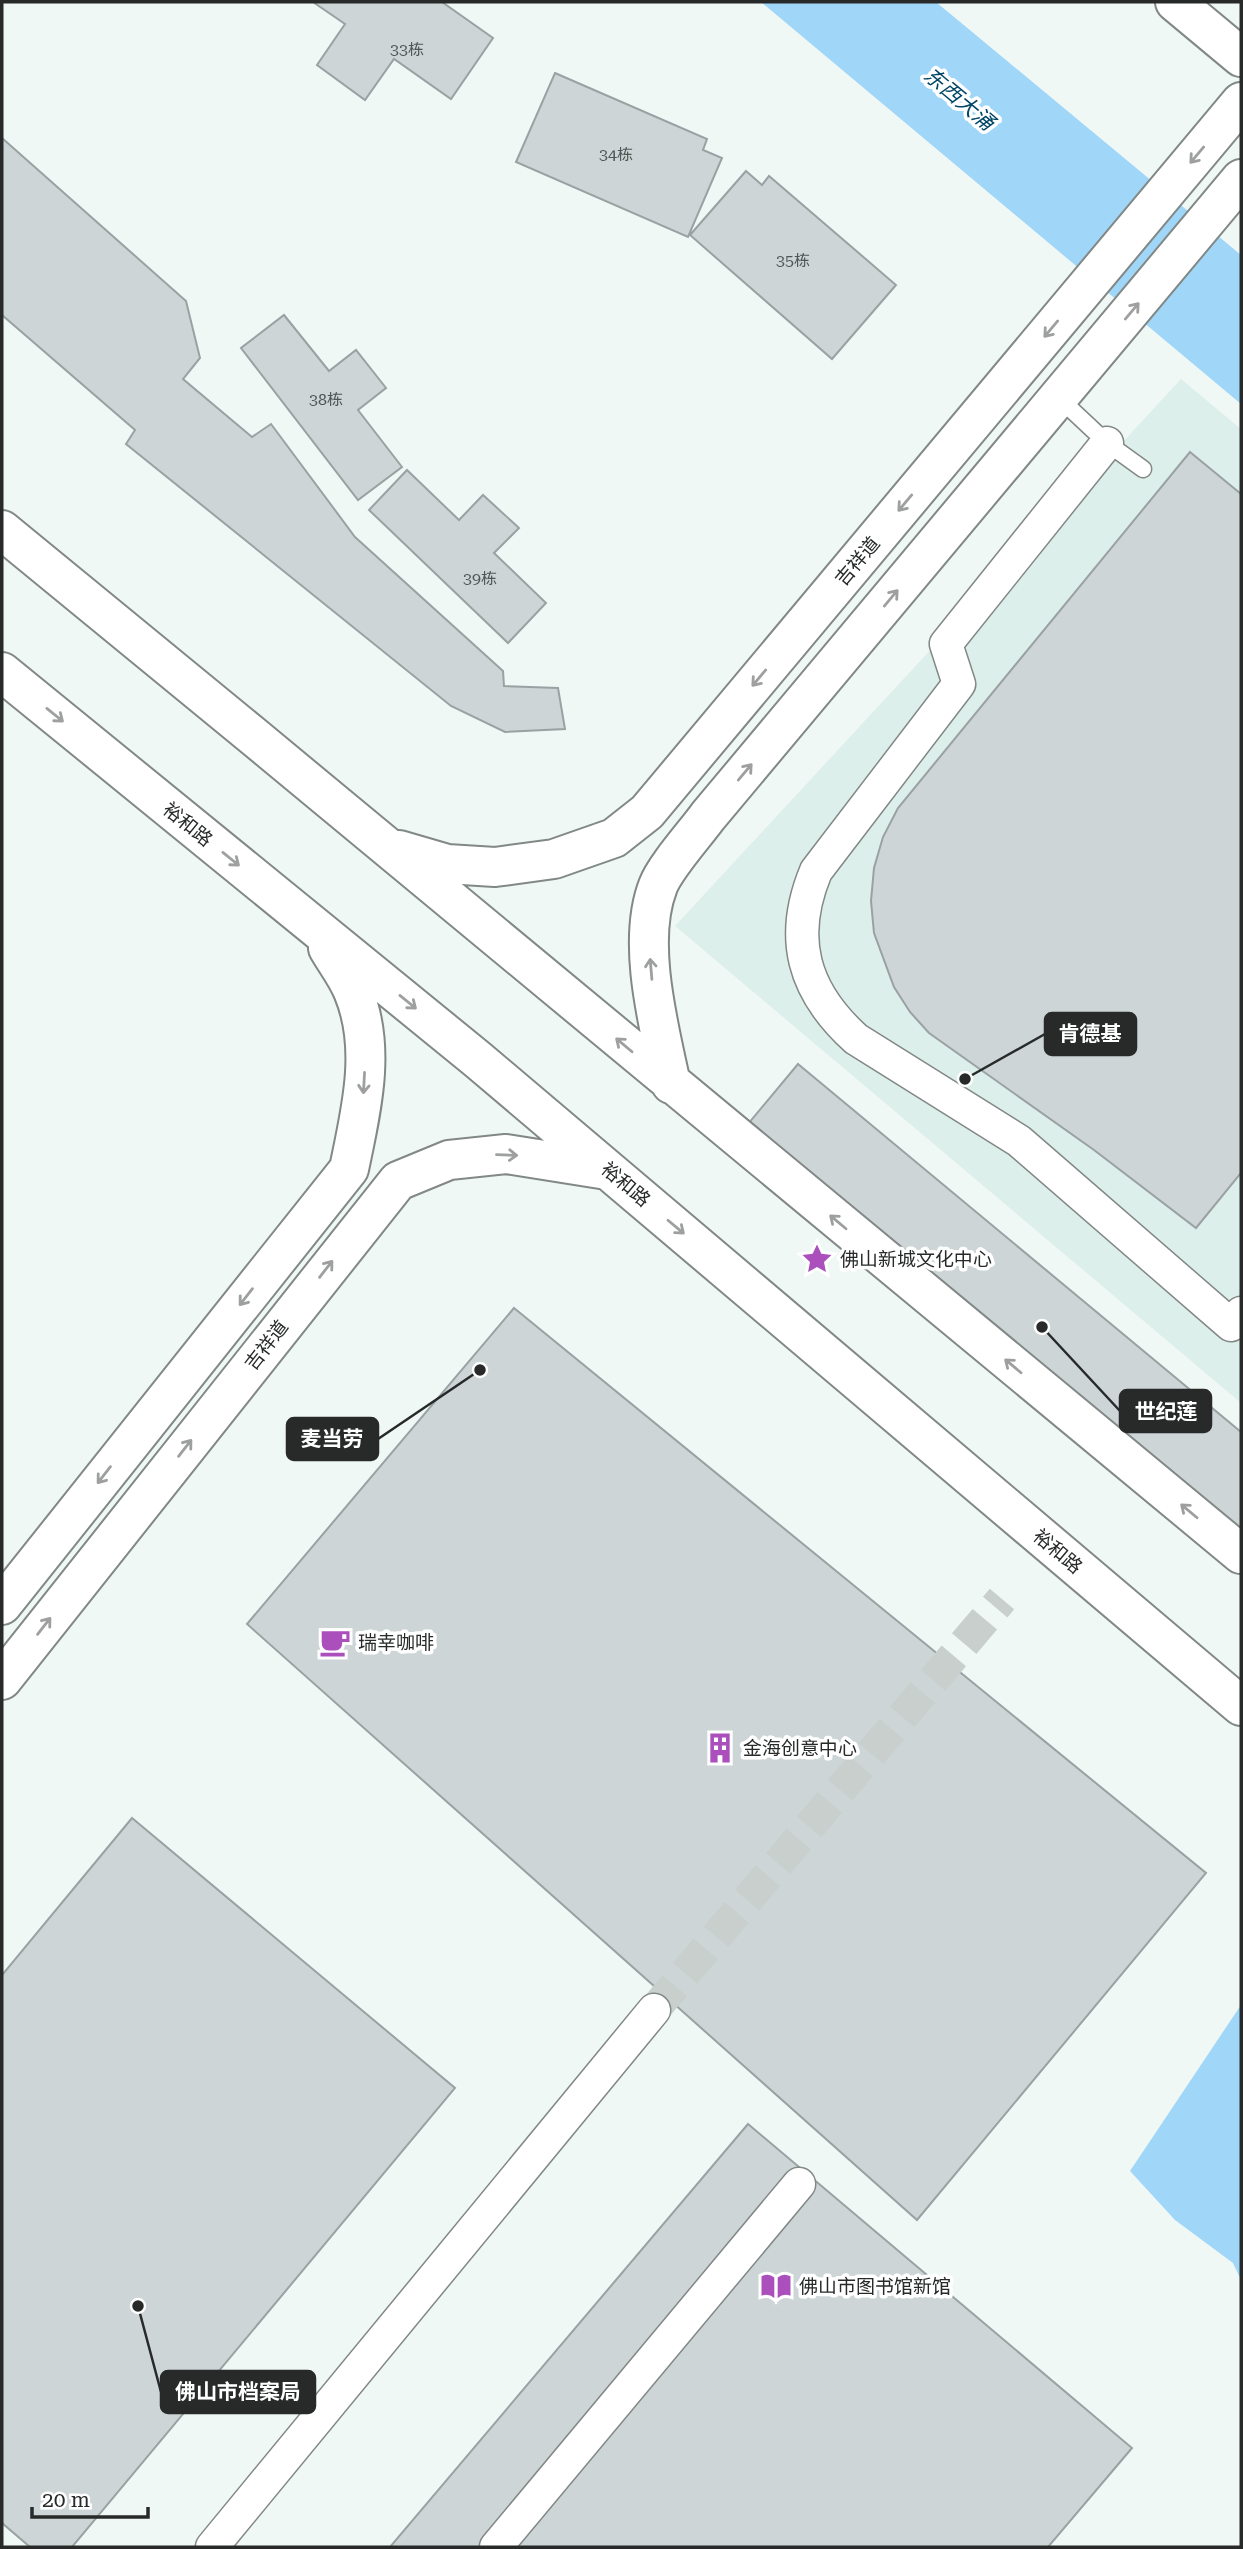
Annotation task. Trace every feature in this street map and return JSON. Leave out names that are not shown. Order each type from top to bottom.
[{"type":"street","points":[[1175,2],[1241,57]]},
{"type":"street","name":"吉祥道","points":[[391,848],[447,864],[495,867],[554,859],[614,838],[647,812],[1241,102]]},
{"type":"street","points":[[671,1084],[652,987],[648,940],[658,886],[708,816],[1241,179]]},
{"type":"street","points":[[1107,443],[946,644],[959,684],[816,871],[806,895],[802,945],[807,972],[819,997],[835,1020],[856,1039],[1019,1142],[1231,1325],[1241,1313]]},
{"type":"street","points":[[2,530],[391,848],[671,1084],[1241,1554]]},
{"type":"street","name":"裕和路","points":[[2,672],[317,928],[608,1170],[1241,1706]]},
{"type":"street","points":[[2,1605],[349,1169],[363,1104],[366,1048],[354,991],[317,928]]},
{"type":"street","name":"吉祥道","points":[[2,1680],[398,1181],[449,1160],[506,1154],[608,1170]]},
{"type":"street","points":[[212,2547],[654,2010]]},
{"type":"street","points":[[496,2547],[799,2184]]},
{"type":"lane","points":[[1059,398],[1107,443],[1143,469]]},
{"type":"shaded area","points":[[1181,379],[1241,429],[1241,1403],[675,926]]},
{"type":"water","name":"东西大涌","points":[[761,2],[936,2],[1241,255],[1241,404]]},
{"type":"water","points":[[1241,2005],[1241,2280],[1233,2263],[1175,2220],[1130,2171]]},
{"type":"building","points":[[313,2],[442,2],[493,38],[451,99],[394,59],[365,100],[317,65],[345,24]]},
{"type":"building","points":[[555,73],[707,139],[703,150],[722,158],[688,237],[516,162]]},
{"type":"building","points":[[2,138],[186,301],[200,358],[183,379],[252,437],[271,424],[355,537],[503,671],[504,686],[558,688],[565,729],[505,732],[451,706],[126,444],[135,430],[2,315]]},
{"type":"building","points":[[746,171],[762,185],[769,176],[896,285],[832,359],[690,235]]},
{"type":"building","points":[[284,315],[329,371],[356,350],[386,388],[358,410],[402,467],[358,500],[241,348]]},
{"type":"building","points":[[1190,452],[1241,494],[1241,1173],[1196,1228],[1094,1150],[929,1033],[910,1012],[894,987],[874,933],[871,901],[874,868],[883,837],[898,808]]},
{"type":"building","points":[[407,470],[459,520],[483,495],[519,528],[494,553],[546,603],[508,643],[369,510]]},
{"type":"building","points":[[798,1064],[1241,1432],[1241,1554],[738,1136]]},
{"type":"building","name":"金海创意中心","points":[[514,1308],[1206,1873],[917,2220],[247,1624]]},
{"type":"building","points":[[132,1818],[455,2088],[72,2547],[30,2547],[2,2523],[2,1975]]},
{"type":"building","name":"佛山市图书馆新馆","points":[[748,2124],[1132,2448],[1048,2547],[390,2547]]},
{"type":"tunnel","points":[[654,2010],[1002,1599]]},
{"type":"place","name":"肯德基","points":[[965,1079]]},
{"type":"place","name":"佛山新城文化中心","points":[[817,1259]]},
{"type":"place","name":"世纪莲","points":[[1042,1327]]},
{"type":"place","name":"麦当劳","points":[[480,1370]]},
{"type":"place","name":"瑞幸咖啡","points":[[335,1642]]},
{"type":"place","name":"金海创意中心","points":[[720,1748]]},
{"type":"place","name":"佛山市图书馆新馆","points":[[776,2286]]},
{"type":"place","name":"佛山市档案局","points":[[138,2306]]}]
